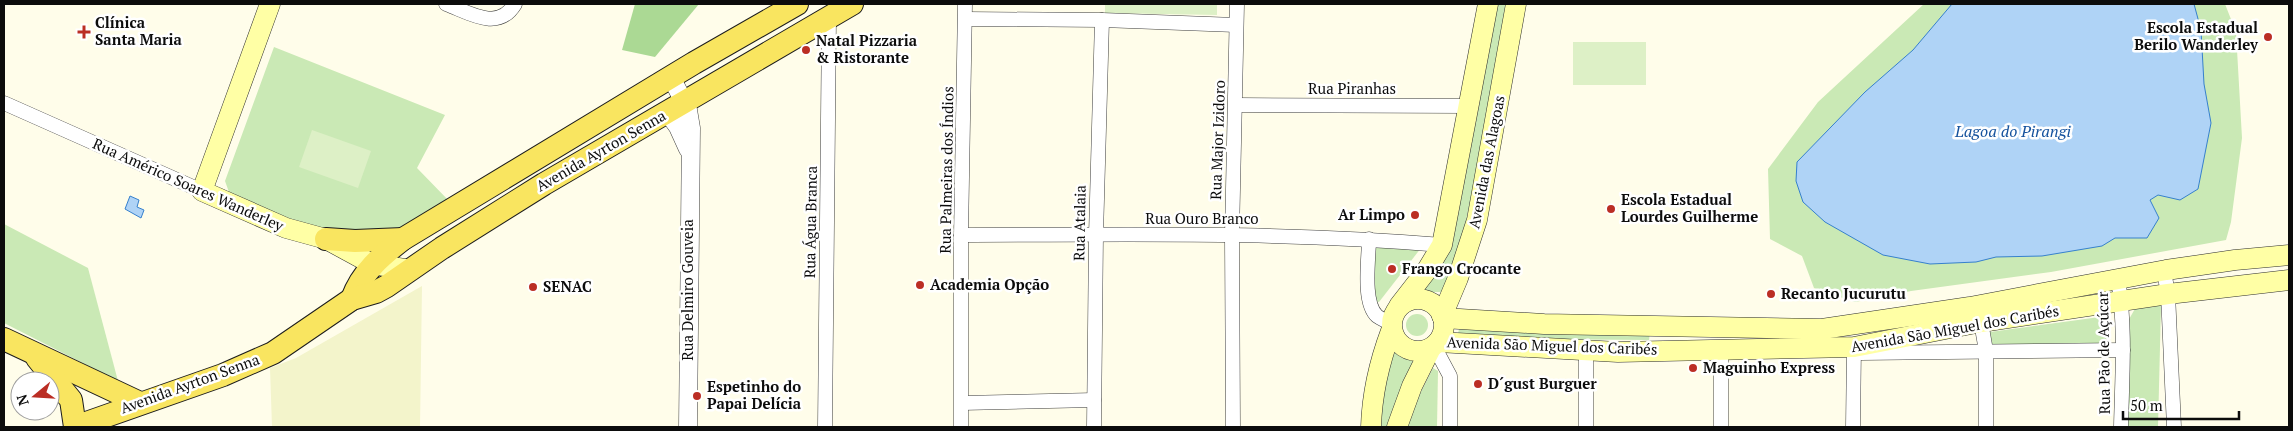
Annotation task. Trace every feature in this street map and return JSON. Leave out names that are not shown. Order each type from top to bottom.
[{"type":"main road","points":[[202,191],[270,4]]},
{"type":"main road","name":"Avenida Ayrton Senna","points":[[358,298],[357,285],[372,264],[403,239],[671,77],[797,4]]},
{"type":"main road","name":"Avenida Ayrton Senna","points":[[75,427],[249,364],[288,343],[358,298],[387,286],[544,184],[852,4]]},
{"type":"main road","name":"Avenida das Alagoas","points":[[1399,306],[1427,270],[1442,245],[1488,4]]},
{"type":"main road","name":"Avenida das Alagoas","points":[[1443,317],[1458,278],[1476,220],[1516,4]]},
{"type":"main road","name":"Rua Américo Soares Wanderley","points":[[202,191],[286,228],[326,239],[372,264],[411,270]]},
{"type":"main road","points":[[326,239],[355,241],[403,239]]},
{"type":"main road","name":"Avenida São Miguel dos Caribés","points":[[1443,317],[1544,324],[1822,328],[1970,307],[2164,271],[2235,260],[2289,255]]},
{"type":"main road","name":"Avenida São Miguel dos Caribés","points":[[1435,346],[1653,351],[1854,350],[1981,322],[2168,294],[2289,280]]},
{"type":"main road","points":[[1371,427],[1374,388],[1395,311],[1408,300],[1419,298],[1429,301],[1438,308],[1443,317],[1444,330],[1412,386],[1397,427]]},
{"type":"main road","points":[[1653,351],[1654,326]]},
{"type":"main road","points":[[1391,327],[1395,339],[1407,350],[1424,351],[1435,346]]},
{"type":"main road","points":[[4,339],[140,403]]},
{"type":"main road","points":[[34,354],[72,400],[75,427]]},
{"type":"street","points":[[446,4],[489,20],[502,18],[515,4]]},
{"type":"street","name":"Rua Palmeiras dos Índios","points":[[962,427],[961,235],[965,4]]},
{"type":"street","name":"Rua Major Izidoro","points":[[1233,427],[1232,235],[1237,4]]},
{"type":"street","name":"Rua Água Branca","points":[[825,427],[829,17]]},
{"type":"street","points":[[966,19],[1102,20],[1236,25]]},
{"type":"street","name":"Rua Atalaia","points":[[1094,427],[1096,235],[1102,20]]},
{"type":"street","name":"Rua Delmiro Gouveia","points":[[671,77],[678,128],[690,153],[688,427]]},
{"type":"street","name":"Rua Américo Soares Wanderley","points":[[4,103],[202,191]]},
{"type":"street","name":"Rua Piranhas","points":[[1236,105],[1468,106]]},
{"type":"street","name":"Rua Ouro Branco","points":[[961,235],[1232,235],[1369,239],[1442,245]]},
{"type":"street","points":[[1369,239],[1367,286],[1371,306],[1376,315],[1391,327]]},
{"type":"street","points":[[2164,271],[2168,294],[2174,427]]},
{"type":"street","name":"Rua Pão de Açúcar","points":[[2118,279],[2122,301],[2123,350],[2121,427]]},
{"type":"street","points":[[1981,322],[1986,351],[1986,427]]},
{"type":"street","points":[[1435,346],[1450,376],[1450,427]]},
{"type":"street","points":[[1586,350],[1586,427]]},
{"type":"street","points":[[1721,350],[1721,427]]},
{"type":"street","points":[[1853,427],[1854,350]]},
{"type":"street","name":"Avenida São Miguel dos Caribés","points":[[1854,350],[2123,350]]},
{"type":"street","points":[[962,403],[1094,400]]},
{"type":"green space","points":[[635,4],[699,4],[655,57],[622,50]]},
{"type":"green space","points":[[1105,4],[1217,4],[1217,15],[1105,13]]},
{"type":"green space","points":[[1489,4],[1506,4],[1483,141],[1451,292],[1418,292],[1439,259]]},
{"type":"green space","name":"Lagoa do Pirangi","points":[[1924,4],[2225,4],[2236,32],[2242,138],[2231,222],[2226,240],[2051,272],[1911,291],[1855,302],[1814,288],[1802,256],[1770,239],[1768,169],[1818,102]]},
{"type":"green space","points":[[1573,42],[1646,42],[1646,85],[1573,85]]},
{"type":"green space","points":[[274,47],[445,115],[417,168],[451,203],[399,232],[360,232],[319,228],[293,221],[230,195],[225,181]]},
{"type":"green space","points":[[312,130],[371,151],[358,188],[299,167]]},
{"type":"green space","points":[[4,224],[88,268],[118,381],[4,323]]},
{"type":"green space","points":[[1375,247],[1421,248],[1379,302],[1373,301]]},
{"type":"green space","points":[[422,286],[420,427],[272,427],[270,368],[296,358]]},
{"type":"green space","points":[[2153,303],[2161,306],[2158,427],[2127,427],[2128,321],[2136,307]]},
{"type":"green space","points":[[1413,314],[1421,314],[1428,321],[1428,329],[1421,336],[1413,336],[1406,329],[1406,321]]},
{"type":"green space","points":[[2107,316],[2109,343],[1991,348],[1990,332]]},
{"type":"green space","points":[[1460,323],[1650,331],[1649,340],[1517,339],[1458,334]]},
{"type":"green space","points":[[1389,346],[1414,357],[1393,427],[1378,427]]},
{"type":"green space","points":[[1433,368],[1438,371],[1437,427],[1406,427],[1407,419]]},
{"type":"water","name":"Lagoa do Pirangi","points":[[1952,4],[2194,4],[2201,30],[2204,84],[2211,123],[2198,189],[2180,200],[2158,195],[2150,200],[2159,218],[2147,238],[2115,238],[2102,246],[2042,256],[1996,257],[1976,262],[1930,264],[1883,255],[1825,222],[1803,202],[1796,181],[1797,162],[1865,92],[1913,50]]},
{"type":"water","points":[[130,196],[139,200],[137,207],[144,210],[141,218],[125,209]]},
{"type":"place","name":"Clínica Santa Maria","points":[[84,32]]},
{"type":"place","name":"Escola Estadual Berilo Wanderley","points":[[2268,37]]},
{"type":"place","name":"Natal Pizzaria & Ristorante","points":[[806,50]]},
{"type":"place","name":"Escola Estadual Lourdes Guilherme","points":[[1611,209]]},
{"type":"place","name":"Ar Limpo","points":[[1415,215]]},
{"type":"place","name":"Frango Crocante","points":[[1392,269]]},
{"type":"place","name":"Academia Opção","points":[[920,285]]},
{"type":"place","name":"SENAC","points":[[533,287]]},
{"type":"place","name":"Recanto Jucurutu","points":[[1771,294]]},
{"type":"place","name":"Maguinho Express","points":[[1693,368]]},
{"type":"place","name":"D´gust Burguer","points":[[1478,384]]},
{"type":"place","name":"Espetinho do Papai Delícia","points":[[697,396]]}]
